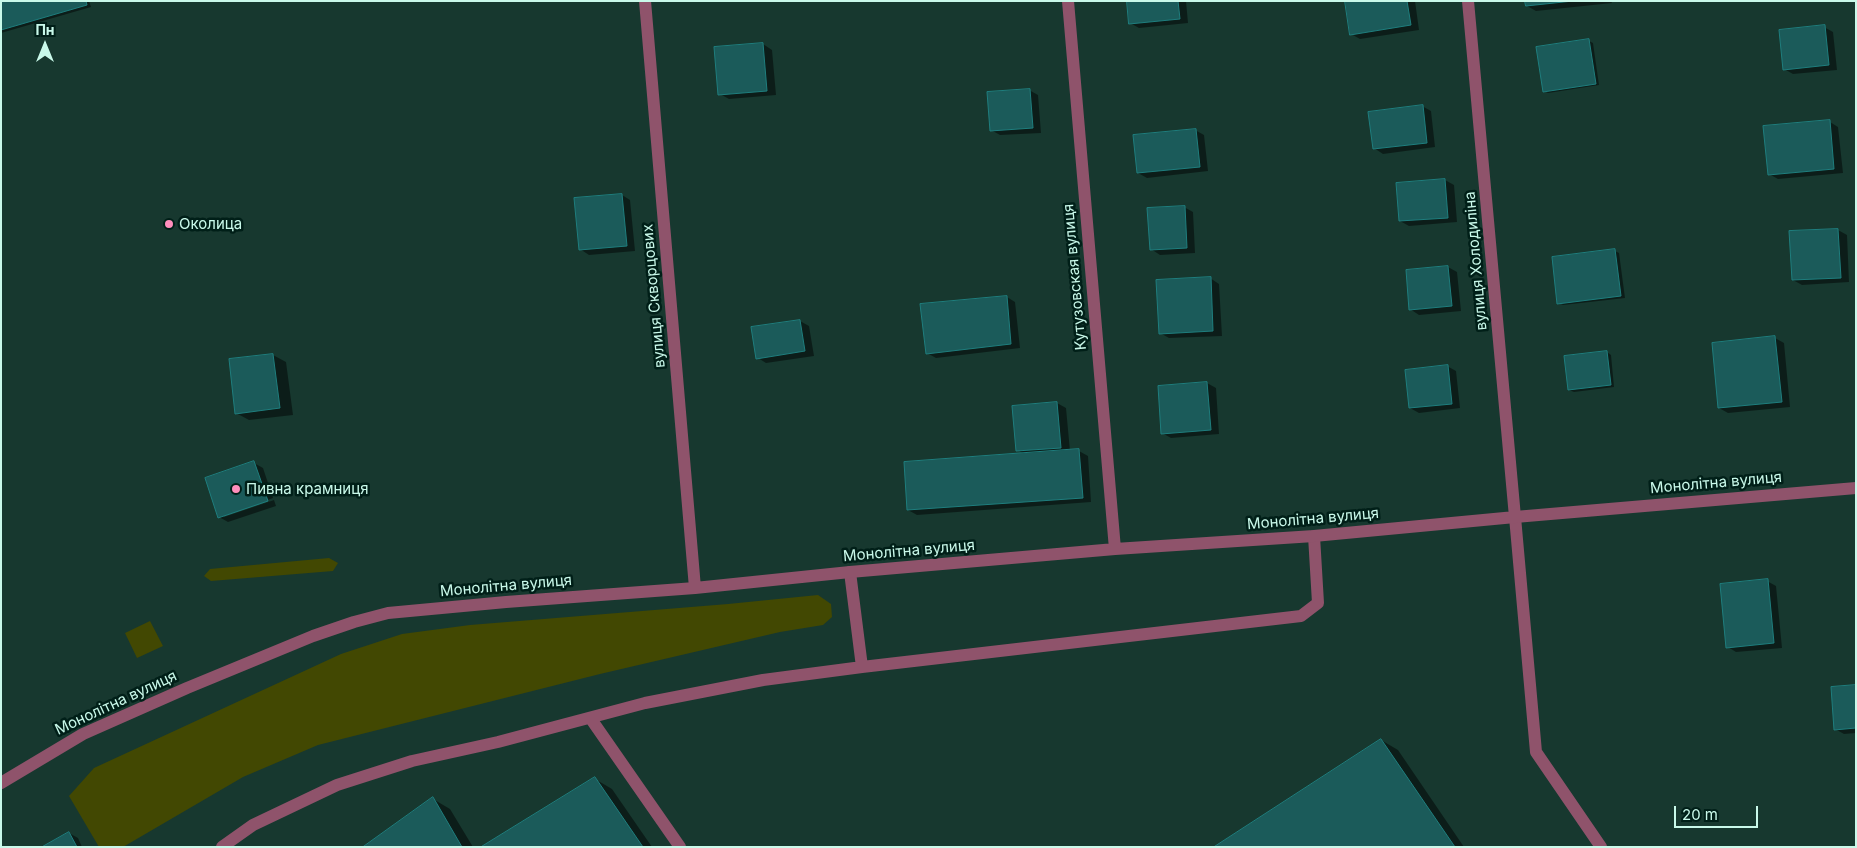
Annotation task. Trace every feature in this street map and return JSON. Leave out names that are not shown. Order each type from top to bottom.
[{"type":"street","name":"вулиця Скворцових","points":[[646,1],[695,588]]},
{"type":"street","name":"Кутузовская вулиця","points":[[1068,1],[1115,550]]},
{"type":"street","name":"вулиця Холодиліна","points":[[1468,1],[1536,752],[1601,847]]},
{"type":"street","name":"Монолітна вулиця","points":[[1,783],[83,734],[187,688],[313,636],[388,613],[426,608],[695,588],[850,572],[1314,536],[1856,488]]},
{"type":"street","points":[[222,847],[252,825],[337,785],[412,761],[498,742],[645,704],[763,680],[1301,616],[1318,603],[1314,536]]},
{"type":"street","points":[[850,572],[862,667]]},
{"type":"street","points":[[591,719],[680,847]]},
{"type":"green space","points":[[329,558],[338,563],[333,571],[211,581],[204,576],[210,569]]},
{"type":"green space","points":[[818,595],[831,604],[832,617],[823,625],[780,632],[600,674],[318,745],[243,777],[123,847],[99,847],[69,796],[94,768],[341,654],[402,634],[470,625]]},
{"type":"green space","points":[[150,621],[163,646],[137,658],[125,633]]},
{"type":"building","points":[[1,1],[86,1],[87,5],[1,30]]},
{"type":"building","points":[[1127,1],[1178,1],[1180,19],[1129,24]]},
{"type":"building","points":[[1345,1],[1407,1],[1411,25],[1350,35]]},
{"type":"building","points":[[1525,1],[1573,1],[1526,6]]},
{"type":"building","points":[[1825,25],[1829,65],[1783,70],[1779,30]]},
{"type":"building","points":[[1589,39],[1596,84],[1543,92],[1536,47]]},
{"type":"building","points":[[763,43],[767,91],[718,95],[714,47]]},
{"type":"building","points":[[1030,89],[1033,128],[990,131],[987,92]]},
{"type":"building","points":[[1423,105],[1427,143],[1373,149],[1368,112]]},
{"type":"building","points":[[1830,120],[1834,169],[1768,175],[1763,126]]},
{"type":"building","points":[[1196,129],[1200,167],[1137,173],[1133,135]]},
{"type":"building","points":[[1445,179],[1448,218],[1399,221],[1396,183]]},
{"type":"building","points":[[622,194],[627,246],[579,250],[574,198]]},
{"type":"building","points":[[1185,206],[1187,248],[1150,250],[1147,208]]},
{"type":"building","points":[[1838,229],[1841,278],[1792,280],[1789,231]]},
{"type":"building","points":[[1615,249],[1621,296],[1557,304],[1552,257]]},
{"type":"building","points":[[1448,266],[1452,306],[1409,310],[1406,270]]},
{"type":"building","points":[[1211,277],[1213,331],[1159,334],[1156,280]]},
{"type":"building","points":[[1007,296],[1011,344],[926,354],[920,304]]},
{"type":"building","points":[[800,320],[805,351],[756,359],[751,327]]},
{"type":"building","points":[[1775,336],[1782,402],[1718,408],[1712,343]]},
{"type":"building","points":[[1607,351],[1611,385],[1568,390],[1564,356]]},
{"type":"building","points":[[273,354],[280,408],[235,414],[229,359]]},
{"type":"building","points":[[1448,365],[1452,404],[1409,408],[1405,370]]},
{"type":"building","points":[[1207,382],[1211,430],[1161,434],[1158,386]]},
{"type":"building","points":[[1057,402],[1061,448],[1016,451],[1012,406]]},
{"type":"building","points":[[1079,449],[1083,498],[907,510],[904,462]]},
{"type":"building","name":"Пивна крамниця","points":[[254,461],[268,501],[218,518],[205,478]]},
{"type":"building","points":[[1768,579],[1774,643],[1726,648],[1720,584]]},
{"type":"building","points":[[1856,685],[1856,728],[1834,730],[1831,687]]},
{"type":"building","points":[[1381,739],[1455,847],[1214,847]]},
{"type":"building","points":[[595,777],[643,847],[481,847]]},
{"type":"building","points":[[433,797],[462,847],[363,847]]},
{"type":"building","points":[[69,832],[77,847],[42,847]]},
{"type":"place","name":"Околица","points":[[169,224]]},
{"type":"place","name":"Пивна крамниця","points":[[236,489]]}]
